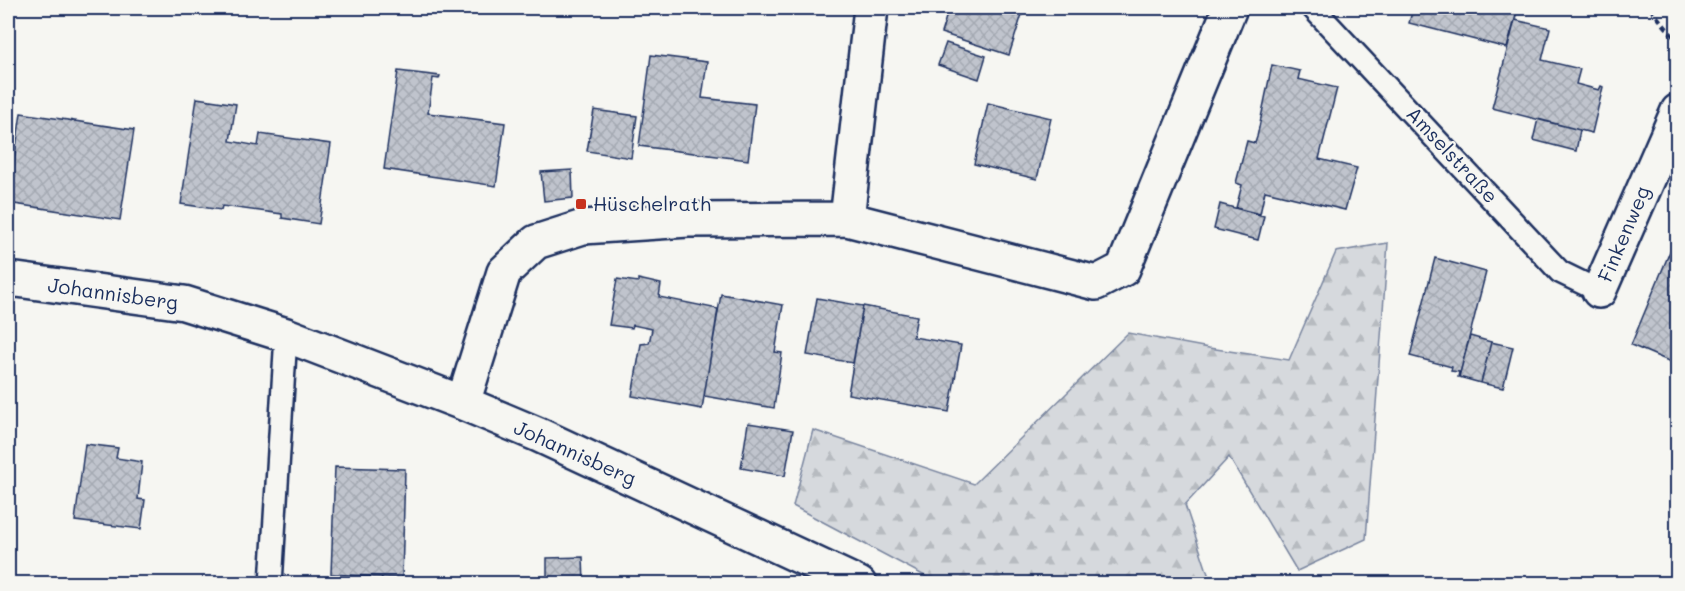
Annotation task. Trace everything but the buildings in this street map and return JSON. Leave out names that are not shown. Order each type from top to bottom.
[{"type":"street","points":[[847,219],[872,8]]},
{"type":"street","points":[[463,403],[504,272],[536,242],[583,227],[688,219],[847,219],[1096,283],[1123,269],[1230,8]]},
{"type":"street","name":"Finkenweg","points":[[1599,291],[1677,111]]},
{"type":"street","name":"Johannisberg","points":[[8,280],[184,303],[286,335],[463,403],[539,435],[859,584]]},
{"type":"lane","name":"Amselstraße","points":[[1313,8],[1560,272],[1599,291]]},
{"type":"lane","points":[[271,584],[286,335]]},
{"type":"path","points":[[1650,8],[1677,42]]},
{"type":"green space","points":[[1388,243],[1366,539],[1297,571],[1229,457],[1185,505],[1211,583],[938,583],[793,506],[813,430],[974,484],[1128,333],[1289,360],[1336,252]]},
{"type":"place","name":"Hüschelrath","points":[[581,204]]}]
